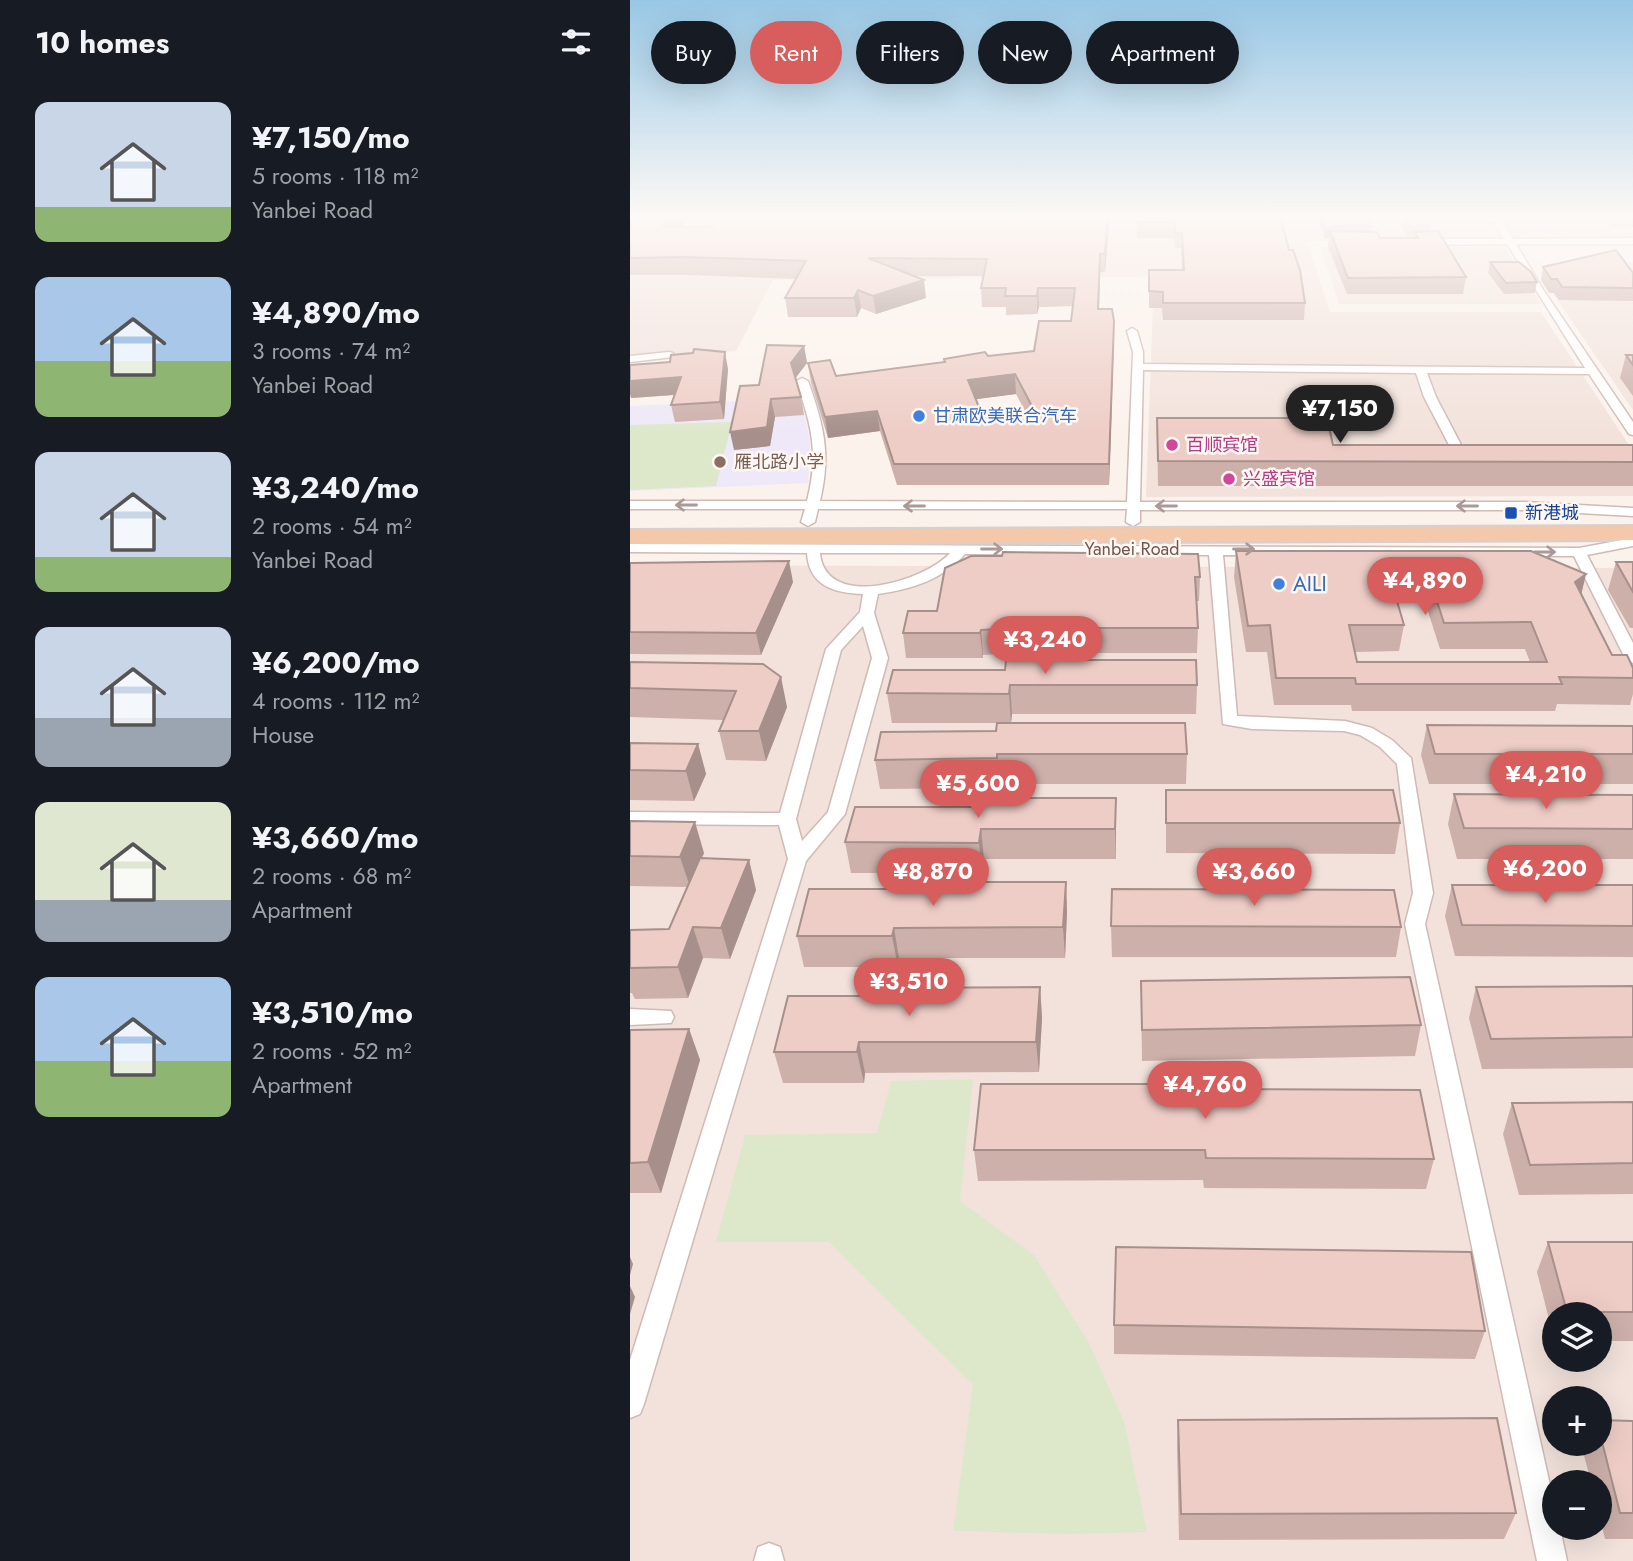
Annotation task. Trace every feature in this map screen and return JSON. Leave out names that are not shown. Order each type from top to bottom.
[{"type":"main road","name":"Yanbei Road","points":[[630,521],[811,513],[1134,514],[1528,528]]},
{"type":"main road","points":[[1528,528],[1633,514]]},
{"type":"main road","points":[[1528,528],[1633,523]]},
{"type":"main road","name":"Yanbei Road","points":[[630,537],[1528,528]]},
{"type":"main road","points":[[1528,528],[1633,533]]},
{"type":"main road","points":[[1528,528],[1633,542]]},
{"type":"street","points":[[1537,288],[1633,431]]},
{"type":"street","points":[[1132,331],[1138,352],[1134,514]]},
{"type":"street","points":[[630,359],[669,355]]},
{"type":"street","points":[[1136,367],[1593,371]]},
{"type":"street","points":[[1420,370],[1430,397],[1464,462]]},
{"type":"street","points":[[802,381],[820,429],[823,465],[811,513]]},
{"type":"street","name":"Yanbei Road","points":[[630,505],[811,513]]},
{"type":"street","name":"Yanbei Road","points":[[1134,514],[1525,506],[1633,514]]},
{"type":"street","name":"Yanbei Road","points":[[630,548],[1579,552],[1633,542]]},
{"type":"street","points":[[813,547],[810,559],[815,570],[826,580],[843,587],[871,591],[925,580],[943,571],[956,560],[962,548]]},
{"type":"street","points":[[1216,549],[1229,720],[1338,724],[1371,732],[1395,750],[1405,762],[1423,893],[1415,924],[1552,1561]]},
{"type":"street","points":[[1579,552],[1633,657]]},
{"type":"street","points":[[630,1404],[797,859],[836,814],[880,658],[867,613],[871,591]]},
{"type":"street","points":[[797,859],[787,819],[834,649],[867,613]]},
{"type":"street","points":[[630,818],[787,819]]},
{"type":"street","points":[[630,1017],[663,1017]]},
{"type":"shaded area","points":[[630,288],[769,288],[736,351],[630,360]]},
{"type":"shaded area","points":[[1154,288],[1322,288],[1330,312],[1541,312],[1633,451],[1633,496],[1146,497]]},
{"type":"shaded area","points":[[1334,288],[1531,288],[1541,304],[1339,304]]},
{"type":"shaded area","points":[[1549,288],[1633,288],[1633,410]]},
{"type":"shaded area","name":"雁北路小学","points":[[800,398],[810,440],[808,483],[630,491],[630,406]]},
{"type":"shaded area","name":"新港城","points":[[630,565],[1633,568],[1633,1561],[630,1561]]},
{"type":"green space","points":[[732,422],[716,486],[630,490],[630,425]]},
{"type":"green space","points":[[973,1079],[960,1201],[1034,1255],[1089,1343],[1124,1421],[1147,1532],[1070,1534],[953,1531],[973,1385],[829,1242],[716,1242],[745,1135],[877,1133],[891,1081]]},
{"type":"building","points":[[791,288],[899,288],[873,296],[858,290],[854,298],[785,298]]},
{"type":"building","points":[[981,288],[1099,288],[1098,309],[1112,309],[1114,321],[1109,464],[894,464],[877,411],[825,417],[808,363],[830,360],[836,376],[945,362],[944,359],[985,352],[988,356],[1034,351],[1039,321],[1071,321],[1075,288],[1038,288],[1037,296],[1005,296],[1006,288]],"holes":[[[1015,374],[1034,410],[983,417],[968,380]]]},
{"type":"building","points":[[1149,288],[1303,288],[1305,303],[1163,303],[1163,292],[1149,291]]},
{"type":"building","points":[[767,345],[804,346],[791,363],[801,397],[771,399],[767,427],[730,432],[740,386],[759,385]]},
{"type":"building","points":[[694,349],[725,352],[720,402],[671,405],[681,377],[630,381],[630,365],[670,362],[671,355],[693,353]]},
{"type":"building","points":[[1626,355],[1633,355],[1633,365]]},
{"type":"building","points":[[1157,418],[1327,418],[1333,445],[1633,445],[1633,462],[1158,461]]},
{"type":"building","points":[[1236,551],[1531,551],[1586,574],[1575,582],[1612,655],[1627,655],[1633,668],[1633,678],[1559,677],[1562,684],[1356,684],[1355,678],[1276,678],[1270,625],[1248,626]],"holes":[[[1389,574],[1428,574],[1444,623],[1531,622],[1547,662],[1357,662],[1349,625],[1404,625]]]},
{"type":"building","points":[[1003,552],[1198,554],[1200,577],[1195,577],[1198,628],[1020,628],[981,630],[980,633],[903,633],[908,611],[937,611],[945,568],[971,556],[1002,556]]},
{"type":"building","points":[[789,561],[756,633],[630,632],[630,563]]},
{"type":"building","points":[[1616,562],[1633,562],[1633,592]]},
{"type":"building","points":[[1006,660],[1196,660],[1197,685],[1010,685],[1009,694],[887,693],[893,670],[1005,670]]},
{"type":"building","points":[[630,662],[763,664],[781,677],[759,731],[719,731],[736,691],[630,688]]},
{"type":"building","points":[[997,723],[1185,723],[1187,754],[997,754],[997,758],[875,760],[881,732],[996,731]]},
{"type":"building","points":[[1427,725],[1633,726],[1633,754],[1435,754]]},
{"type":"building","points":[[630,743],[698,744],[686,771],[630,770]]},
{"type":"building","points":[[1166,790],[1393,790],[1400,823],[1166,823]]},
{"type":"building","points":[[1454,794],[1633,795],[1633,829],[1464,828]]},
{"type":"building","points":[[986,798],[1116,798],[1115,829],[981,829],[979,843],[845,842],[855,807],[984,807]]},
{"type":"building","points":[[630,821],[695,822],[680,857],[630,856]]},
{"type":"building","points":[[700,858],[749,860],[721,928],[693,927],[678,967],[630,968],[630,930],[669,929]]},
{"type":"building","points":[[906,882],[1066,882],[1063,927],[894,928],[892,936],[797,936],[809,889],[904,889]]},
{"type":"building","points":[[1452,885],[1633,885],[1633,926],[1462,925]]},
{"type":"building","points":[[1112,889],[1394,890],[1401,927],[1111,926]]},
{"type":"building","points":[[1410,977],[1421,1025],[1142,1030],[1141,981]]},
{"type":"building","points":[[1633,986],[1633,1037],[1491,1039],[1476,987]]},
{"type":"building","points":[[1040,987],[1036,1042],[859,1042],[857,1052],[774,1052],[788,996],[871,996],[873,988]]},
{"type":"building","points":[[689,1029],[648,1162],[630,1163],[630,1030]]},
{"type":"building","points":[[981,1084],[1209,1084],[1210,1089],[1420,1090],[1434,1159],[1206,1158],[1205,1150],[974,1150]]},
{"type":"building","points":[[1633,1102],[1633,1163],[1530,1165],[1512,1103]]},
{"type":"building","points":[[1548,1242],[1633,1242],[1633,1312],[1612,1312],[1612,1302],[1564,1302]]},
{"type":"building","points":[[1116,1247],[1471,1252],[1485,1331],[1114,1325]]},
{"type":"building","points":[[1497,1418],[1516,1513],[1181,1514],[1178,1420]]},
{"type":"building","points":[[1612,1420],[1633,1421],[1633,1513],[1620,1513],[1612,1470],[1609,1470],[1606,1456],[1612,1456]]},
{"type":"place","name":"甘肃欧美联合汽车","points":[[919,416]]},
{"type":"place","name":"百顺宾馆","points":[[1172,445]]},
{"type":"place","name":"雁北路小学","points":[[720,462]]},
{"type":"place","name":"兴盛宾馆","points":[[1229,479]]},
{"type":"place","name":"新港城","points":[[1511,513]]},
{"type":"place","name":"AILI","points":[[1279,584]]}]
